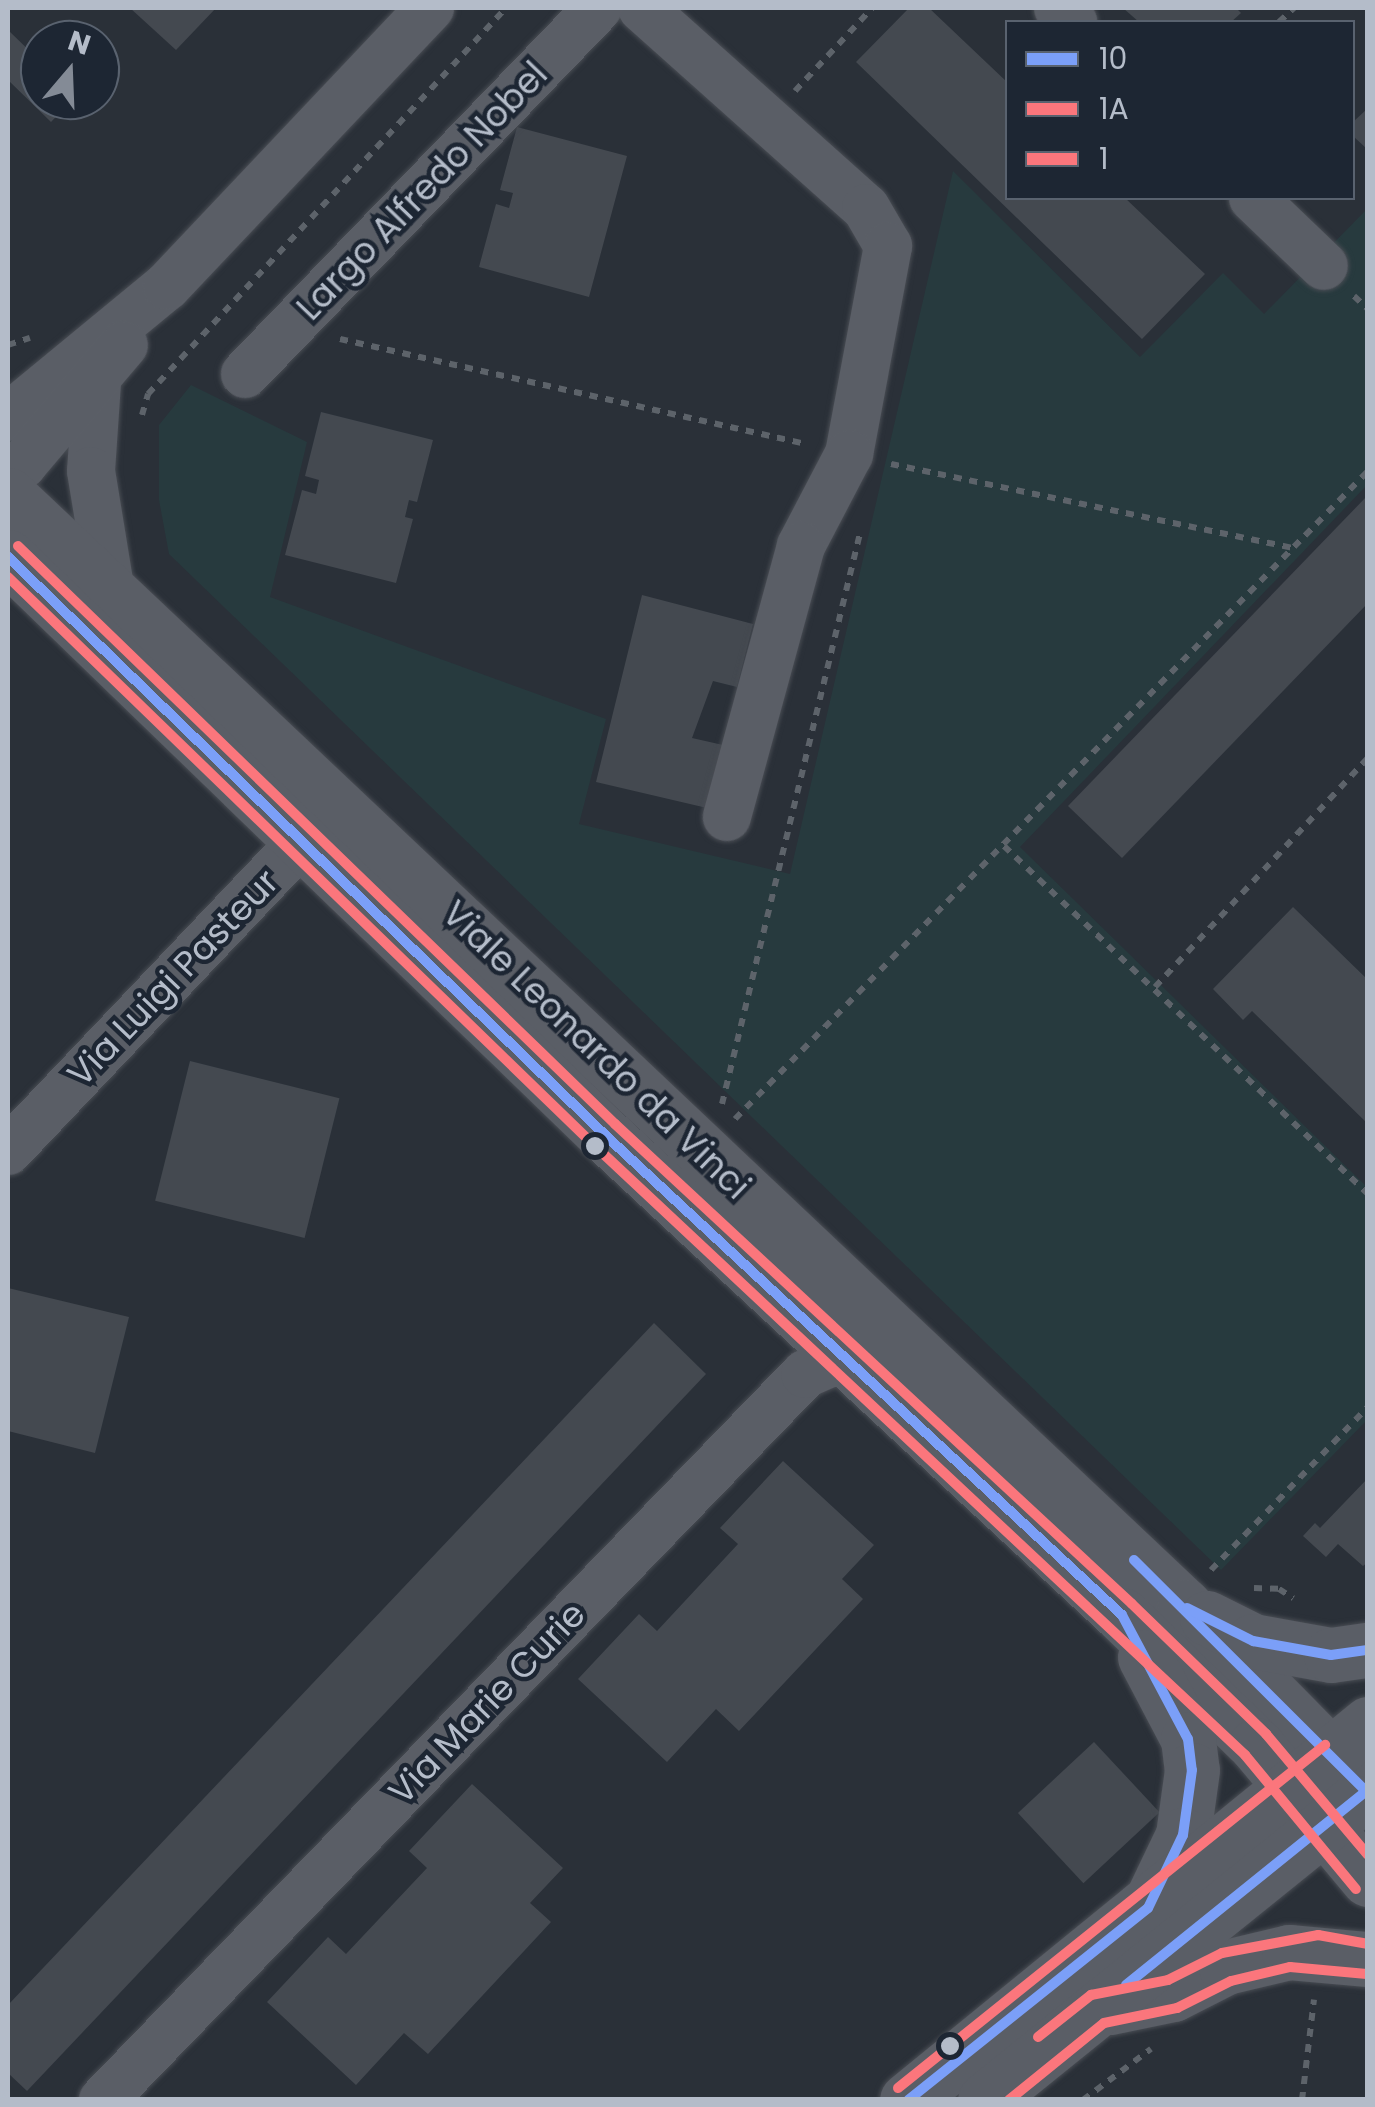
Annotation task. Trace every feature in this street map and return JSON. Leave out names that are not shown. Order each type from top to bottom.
[{"type":"street","points":[[8,468],[23,464],[88,372],[430,8]]},
{"type":"street","name":"Largo Alfredo Nobel","points":[[245,374],[598,8]]},
{"type":"street","points":[[642,8],[883,230],[888,268],[849,454],[801,546],[728,817]]},
{"type":"street","points":[[1255,200],[1324,266]]},
{"type":"street","points":[[8,368],[88,372]]},
{"type":"street","points":[[8,417],[88,372]]},
{"type":"street","points":[[88,372],[91,471],[110,587]]},
{"type":"street","name":"Viale Leonardo da Vinci","points":[[8,495],[110,587],[320,823]]},
{"type":"street","name":"Viale Leonardo da Vinci","points":[[8,557],[320,823],[856,1333],[1122,1614],[1346,1782]]},
{"type":"street","name":"Via Luigi Pasteur","points":[[8,1151],[320,823]]},
{"type":"street","name":"Viale Leonardo da Vinci","points":[[856,1333],[1196,1590]]},
{"type":"street","name":"Via Marie Curie","points":[[103,2100],[806,1374],[856,1333]]},
{"type":"street","points":[[1196,1590],[1254,1641],[1332,1655],[1368,1650]]},
{"type":"street","points":[[1196,1590],[1346,1782],[1368,1879]]},
{"type":"street","points":[[1122,1614],[1188,1740],[1192,1770],[1183,1835],[1148,1908]]},
{"type":"street","points":[[907,2100],[1148,1908],[1346,1782]]},
{"type":"street","points":[[985,2100],[1097,2009],[1346,1782]]},
{"type":"street","points":[[1097,2009],[1173,1994],[1226,1967],[1289,1952],[1368,1959]]},
{"type":"path","points":[[290,328],[849,454],[1292,548]]},
{"type":"path","points":[[731,1124],[1368,471]]},
{"type":"path","points":[[1155,987],[1368,758]]},
{"type":"path","points":[[1004,846],[1368,1194]]},
{"type":"path","points":[[1196,1590],[1368,1407]]},
{"type":"path","points":[[1302,2100],[1316,1979]]},
{"type":"green space","points":[[953,171],[1140,357],[1223,273],[1264,314],[1367,209],[1367,485],[1020,847],[1367,1187],[1367,1420],[1221,1570],[169,554],[159,500],[159,425],[191,385],[307,442],[270,597],[606,719],[579,824],[790,874]]},
{"type":"building","points":[[130,8],[216,8],[176,50]]},
{"type":"building","points":[[909,8],[929,8],[1005,80],[1005,200],[1127,200],[1205,274],[1142,339],[856,62]]},
{"type":"building","points":[[1123,8],[1236,8],[1241,13],[1233,20],[1137,20]]},
{"type":"building","points":[[8,30],[20,42],[20,92],[8,80]]},
{"type":"building","points":[[1368,108],[1368,150],[1355,138],[1355,120]]},
{"type":"building","points":[[517,127],[627,156],[589,297],[479,267],[496,204],[509,208],[513,193],[500,190]]},
{"type":"building","points":[[321,412],[433,440],[417,502],[409,500],[405,517],[413,519],[396,583],[285,555],[302,490],[316,494],[319,480],[305,476]]},
{"type":"building","points":[[1368,495],[1368,603],[1122,858],[1068,806]]},
{"type":"building","points":[[642,595],[753,624],[737,687],[713,681],[692,738],[723,745],[707,808],[596,782]]},
{"type":"building","points":[[1293,907],[1368,980],[1368,1124],[1252,1011],[1243,1020],[1213,989]]},
{"type":"building","points":[[190,1061],[339,1098],[305,1238],[155,1201]]},
{"type":"building","points":[[8,1288],[129,1317],[95,1453],[8,1431]]},
{"type":"building","points":[[654,1323],[706,1374],[27,2091],[8,2073],[8,2005]]},
{"type":"building","points":[[783,1461],[874,1545],[842,1579],[863,1599],[739,1731],[716,1709],[667,1762],[578,1679],[639,1614],[657,1631],[738,1544],[720,1528]]},
{"type":"building","points":[[1368,1478],[1368,1562],[1363,1566],[1338,1544],[1326,1557],[1303,1536],[1315,1523],[1320,1528]]},
{"type":"building","points":[[1094,1742],[1159,1812],[1083,1883],[1018,1813]]},
{"type":"building","points":[[472,1784],[563,1868],[530,1903],[551,1922],[428,2054],[404,2033],[356,2085],[267,2002],[328,1937],[346,1954],[427,1868],[409,1851]]},
{"type":"transit line","name":"1","points":[[18,546],[615,1124],[1132,1604],[1266,1734],[1368,1855]]},
{"type":"transit line","name":"10","points":[[8,557],[605,1135],[1122,1615],[1188,1739],[1192,1770],[1183,1835],[1148,1908],[908,2100]]},
{"type":"transit line","name":"1A","points":[[8,577],[595,1146],[1245,1755],[1356,1889]]},
{"type":"transit line","name":"10","points":[[1134,1560],[1368,1793]]},
{"type":"transit line","name":"10","points":[[1187,1608],[1253,1641],[1331,1655],[1368,1650]]},
{"type":"transit line","name":"1","points":[[898,2088],[1325,1745]]},
{"type":"transit line","name":"10","points":[[1126,1985],[1368,1790]]},
{"type":"transit line","name":"1","points":[[1038,2037],[1091,1995],[1168,1980],[1222,1953],[1318,1935],[1368,1944]]},
{"type":"transit line","name":"1A","points":[[1009,2100],[1104,2023],[1177,2008],[1231,1981],[1290,1967],[1367,1974]]}]
